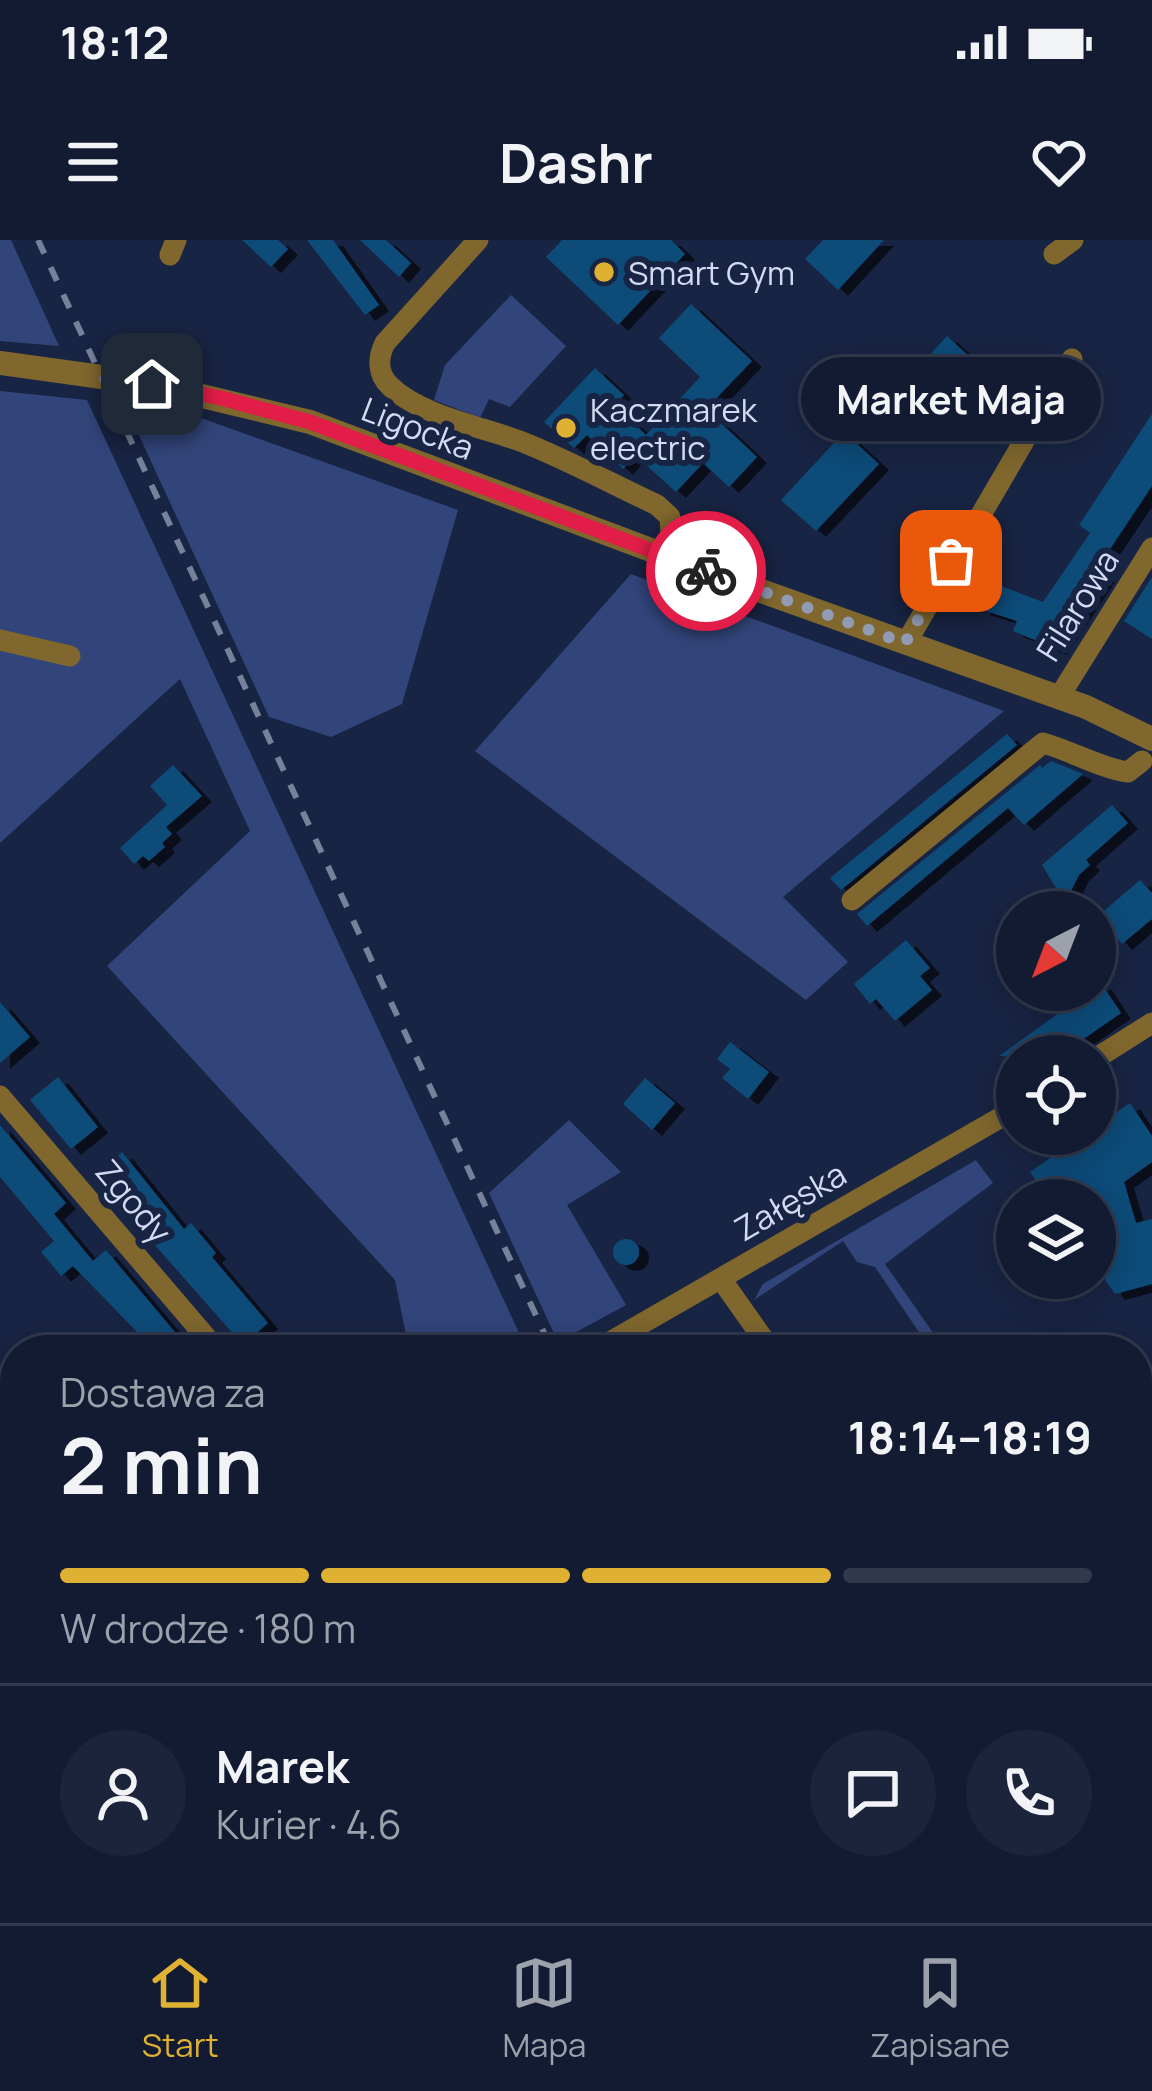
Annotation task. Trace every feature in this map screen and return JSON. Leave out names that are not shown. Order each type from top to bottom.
[{"type":"street","name":"Ligocka","points":[[478,240],[394,330],[382,349],[381,371],[386,382],[402,395],[472,427],[519,441],[657,505],[670,517],[671,535],[664,555]]},
{"type":"street","points":[[905,643],[1072,359]]},
{"type":"street","name":"Ligocka","points":[[0,363],[100,375],[221,398],[322,426],[1059,697],[1147,750]]},
{"type":"street","name":"Filarowa","points":[[1059,697],[1152,548]]},
{"type":"street","points":[[0,640],[70,656]]},
{"type":"street","points":[[852,900],[1043,743],[1087,756],[1108,769],[1128,772],[1147,750]]},
{"type":"street","points":[[1116,1045],[1152,1022]]},
{"type":"street","name":"Zgody","points":[[0,1096],[204,1335]]},
{"type":"street","name":"Załęska","points":[[622,1335],[996,1120]]},
{"type":"street","points":[[721,1279],[760,1335]]},
{"type":"shaded area","points":[[0,240],[11,240],[59,346],[0,341]]},
{"type":"shaded area","points":[[511,295],[566,346],[510,407],[489,399],[480,418],[434,400],[445,365]]},
{"type":"shaded area","points":[[0,391],[87,400],[520,1335],[406,1335],[395,1280],[107,966],[250,831],[180,679],[0,843]]},
{"type":"shaded area","points":[[125,405],[187,413],[458,510],[402,704],[331,737],[269,717]]},
{"type":"shaded area","points":[[631,574],[1004,711],[783,897],[848,962],[806,1000],[475,751]]},
{"type":"shaded area","points":[[569,1120],[621,1172],[567,1205],[626,1305],[571,1335],[555,1335],[489,1193]]},
{"type":"shaded area","points":[[976,1160],[993,1183],[885,1264],[935,1335],[921,1335],[875,1267],[857,1262],[843,1241],[754,1300],[763,1284]]},
{"type":"building","points":[[242,240],[278,240],[288,249],[271,267]]},
{"type":"building","points":[[307,240],[333,240],[379,305],[365,315]]},
{"type":"building","points":[[360,240],[386,240],[411,263],[399,277]]},
{"type":"building","points":[[562,240],[671,240],[685,254],[618,325],[546,257]]},
{"type":"building","points":[[823,240],[884,240],[838,290],[805,259]]},
{"type":"building","points":[[691,304],[752,361],[706,409],[757,457],[729,487],[703,463],[676,492],[635,455],[623,469],[587,435],[574,448],[544,422],[595,368],[624,395],[615,405],[646,435],[700,377],[659,338]]},
{"type":"building","points":[[947,336],[1008,392],[976,427],[916,370]]},
{"type":"building","points":[[1152,414],[1152,486],[1096,570],[1105,576],[1057,649],[1013,631],[1017,621],[980,609],[983,602],[976,600],[983,579],[1043,602],[1090,533],[1079,525]]},
{"type":"building","points":[[844,432],[879,464],[816,531],[781,500]]},
{"type":"building","points":[[1152,577],[1152,639],[1124,621]]},
{"type":"building","points":[[1007,734],[1017,745],[841,890],[830,878]]},
{"type":"building","points":[[1051,761],[1083,774],[1024,825],[1008,808],[867,926],[857,914],[1040,765]]},
{"type":"building","points":[[173,765],[202,796],[166,827],[172,834],[162,843],[165,847],[149,861],[143,856],[134,864],[120,848],[167,805],[150,786]]},
{"type":"building","points":[[1112,805],[1128,823],[1086,860],[1090,865],[1071,891],[1058,891],[1042,865]]},
{"type":"building","points":[[1140,880],[1152,893],[1152,919],[1122,944],[1116,937],[1116,901]]},
{"type":"building","points":[[906,940],[930,968],[920,976],[932,990],[895,1021],[876,999],[870,1004],[854,984]]},
{"type":"building","points":[[0,1002],[30,1037],[0,1063]]},
{"type":"building","points":[[1116,1006],[1121,1013],[1089,1035],[1028,1035],[1062,1011],[1116,1011]]},
{"type":"building","points":[[730,1042],[769,1072],[748,1099],[722,1078],[730,1069],[717,1059]]},
{"type":"building","points":[[58,1077],[98,1127],[71,1149],[30,1100]]},
{"type":"building","points":[[645,1078],[675,1103],[652,1130],[623,1104]]},
{"type":"building","points":[[1130,1103],[1152,1136],[1152,1162],[1124,1182],[1136,1223],[1152,1219],[1152,1284],[1116,1294],[1116,1179],[1035,1179],[1030,1172],[1055,1155],[1116,1155],[1116,1113]]},
{"type":"building","points":[[0,1125],[66,1203],[54,1214],[93,1261],[106,1250],[177,1335],[136,1335],[73,1266],[61,1276],[41,1252],[54,1241],[0,1177]]},
{"type":"building","points":[[122,1152],[184,1229],[191,1223],[216,1253],[212,1257],[268,1323],[254,1335],[234,1335],[94,1176]]},
{"type":"building","points":[[626,1239],[639,1252],[626,1265],[613,1252]]},
{"type":"railway","points":[[38,240],[545,1335]]},
{"type":"way so far","points":[[706,571],[905,643],[951,561]]},
{"type":"place","name":"Smart Gym","points":[[604,272]]},
{"type":"place","name":"Kaczmarek electric","points":[[566,428]]},
{"type":"place","name":"Market Maja","points":[[951,561]]},
{"type":"route","points":[[152,384],[310,422],[706,571]]}]
